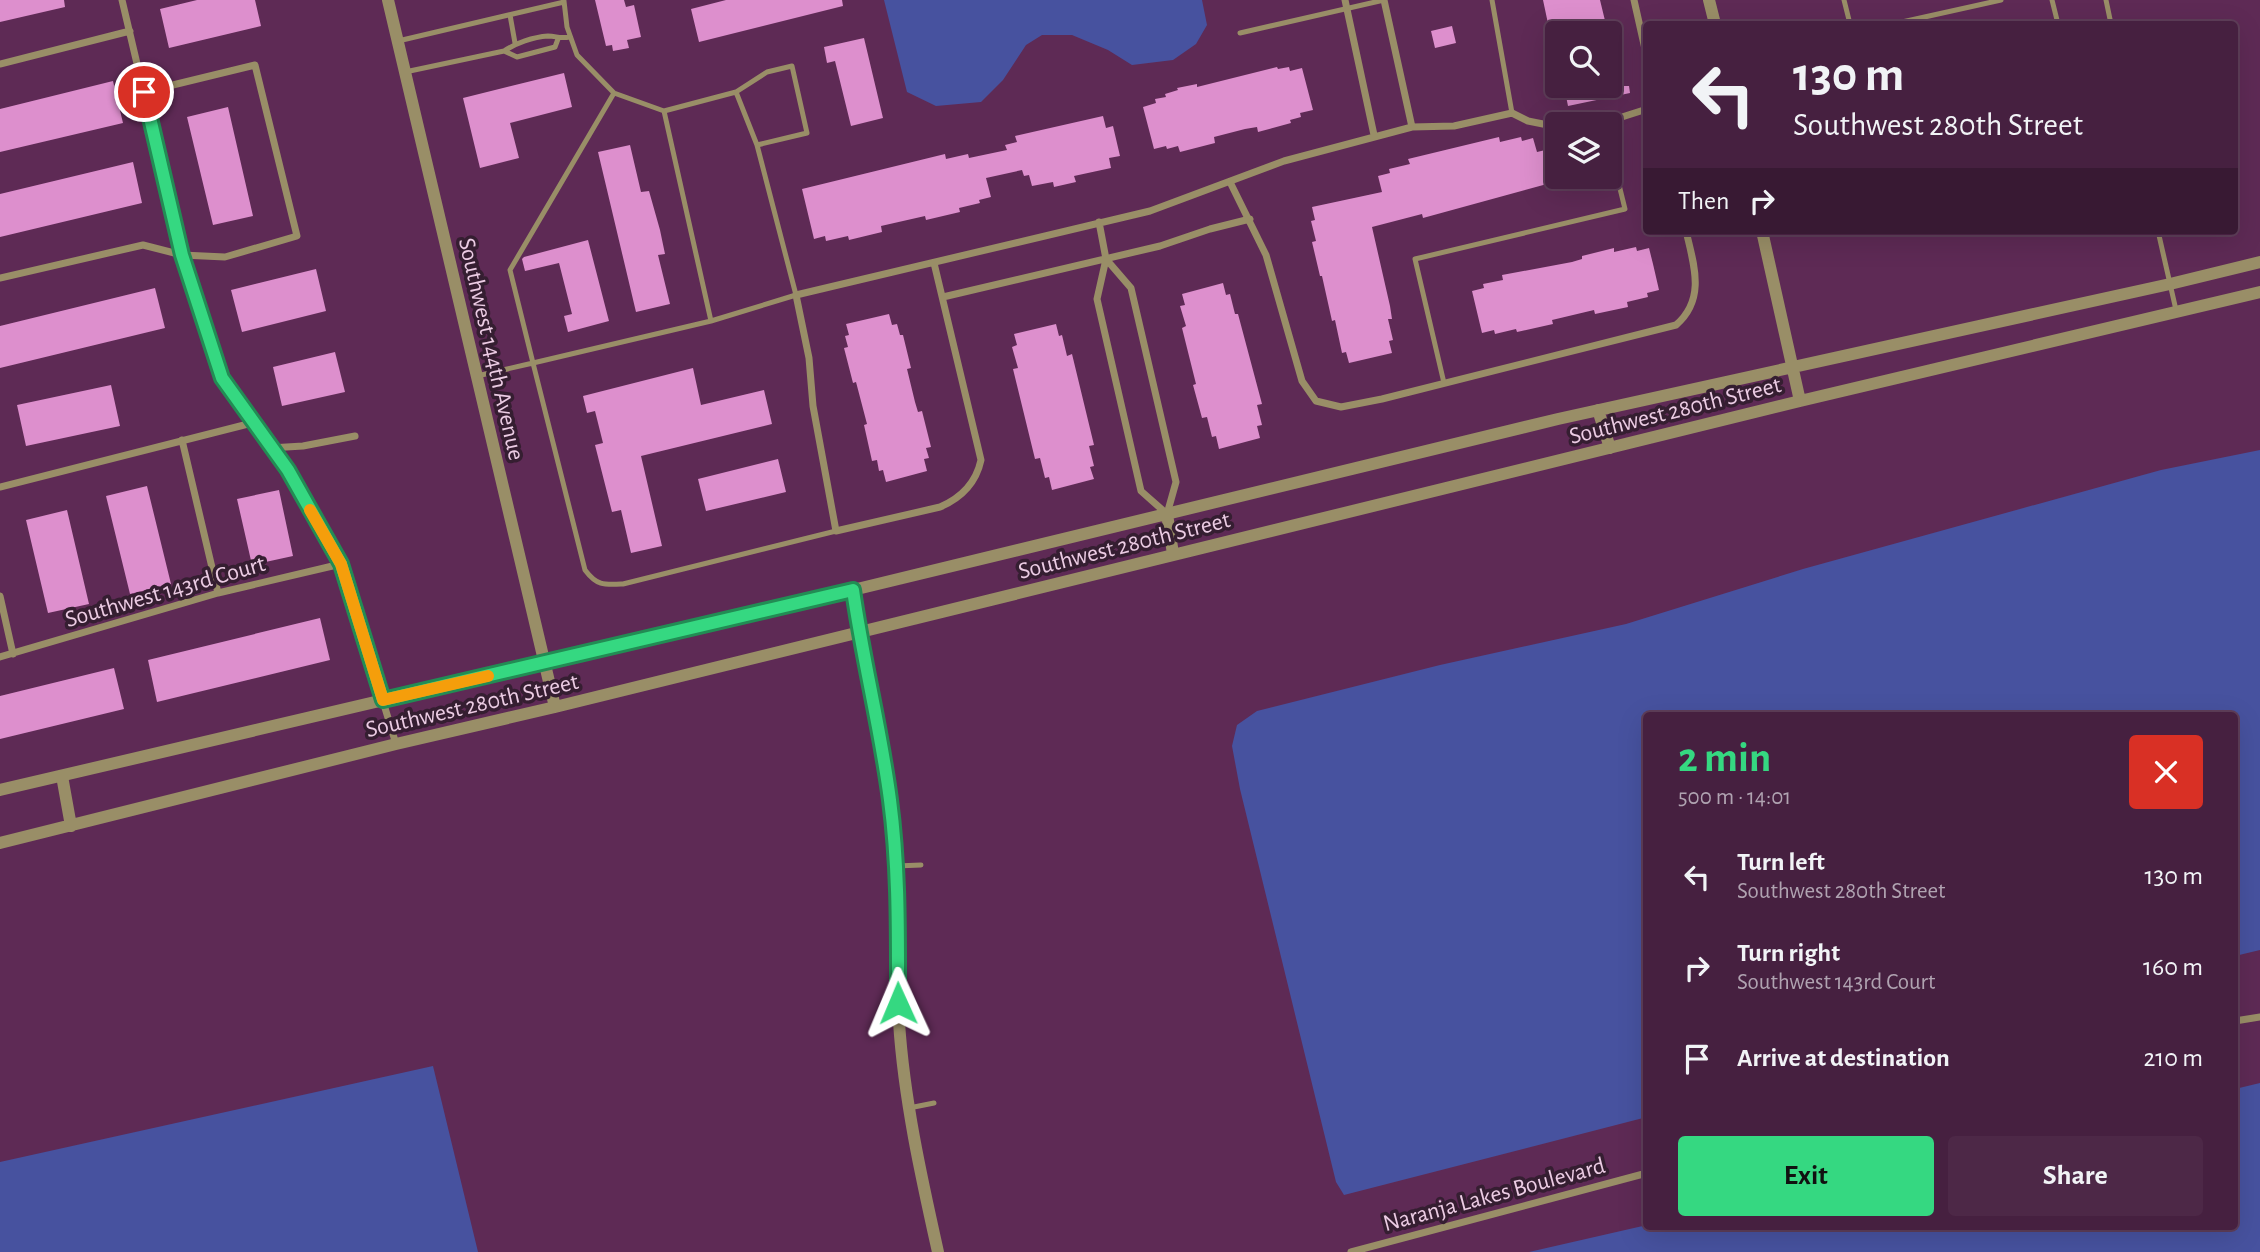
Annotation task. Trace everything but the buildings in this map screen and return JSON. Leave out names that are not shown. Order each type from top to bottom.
[{"type":"street","points":[[122,0],[182,255],[222,378],[288,470],[341,564],[396,744]]},
{"type":"street","name":"Southwest 144th Avenue","points":[[388,0],[555,707]]},
{"type":"street","points":[[1345,0],[1374,135]]},
{"type":"street","points":[[1384,0],[1412,127]]},
{"type":"street","points":[[1634,0],[1643,40]]},
{"type":"street","points":[[1709,0],[1714,21]]},
{"type":"street","points":[[0,64],[130,31]]},
{"type":"street","points":[[0,278],[143,246],[182,255],[225,257],[297,236],[255,65],[144,92]]},
{"type":"street","points":[[1622,118],[1643,110]]},
{"type":"street","points":[[934,263],[981,460],[978,473],[954,501],[940,507],[836,531],[813,406],[809,358],[796,295],[1150,211],[1284,161],[1374,135],[1412,127],[1454,126],[1512,113],[1528,121],[1545,124]]},
{"type":"street","points":[[1230,182],[1266,255],[1302,381],[1316,401],[1341,407],[1676,325],[1686,317],[1693,304],[1696,271],[1687,235]]},
{"type":"street","points":[[943,297],[1160,246],[1250,219]]},
{"type":"street","points":[[1099,222],[1106,259],[1097,299],[1141,491],[1167,514]]},
{"type":"street","points":[[1763,235],[1800,401]]},
{"type":"street","points":[[1106,259],[1131,288],[1176,482],[1167,514],[1172,554]]},
{"type":"street","name":"Southwest 280th Street","points":[[0,790],[853,590],[1598,410],[2169,284],[2260,261]]},
{"type":"street","name":"Southwest 280th Street","points":[[0,844],[1172,554],[2260,292]]},
{"type":"street","points":[[1598,410],[1610,448]]},
{"type":"street","points":[[0,488],[252,423]]},
{"type":"street","points":[[270,447],[303,446],[355,436]]},
{"type":"street","points":[[182,440],[218,593]]},
{"type":"street","name":"Southwest 143rd Court","points":[[0,657],[218,593],[341,564]]},
{"type":"street","points":[[853,590],[882,740],[893,822],[899,1020],[909,1108],[938,1252]]},
{"type":"street","points":[[0,596],[13,654]]},
{"type":"street","points":[[62,775],[71,825]]},
{"type":"street","points":[[2238,1021],[2260,1017]]},
{"type":"street","name":"Naranja Lakes Boulevard","points":[[1351,1252],[1643,1174]]},
{"type":"lane","points":[[1240,33],[1384,0]]},
{"type":"lane","points":[[1492,0],[1512,113]]},
{"type":"lane","points":[[1844,0],[1849,21]]},
{"type":"lane","points":[[1906,21],[2001,0]]},
{"type":"lane","points":[[2052,0],[2057,21]]},
{"type":"lane","points":[[2106,0],[2110,21]]},
{"type":"lane","points":[[398,41],[564,1],[570,37],[577,55],[614,93],[664,111],[736,92],[766,72],[792,66],[807,133],[757,145]]},
{"type":"lane","points":[[510,15],[515,43]]},
{"type":"lane","points":[[405,72],[504,51],[515,43],[551,36],[558,39],[570,37]]},
{"type":"lane","points":[[504,51],[517,57],[555,47],[558,39]]},
{"type":"lane","points":[[477,376],[711,321],[796,295],[757,145],[736,92]]},
{"type":"lane","points":[[614,93],[510,270],[585,570],[593,580],[605,585],[623,584],[836,531]]},
{"type":"lane","points":[[664,111],[711,321]]},
{"type":"lane","points":[[1444,383],[1415,259],[1625,209],[1620,189]]},
{"type":"lane","points":[[2159,235],[2177,312]]},
{"type":"lane","points":[[896,866],[922,864]]},
{"type":"lane","points":[[909,1108],[934,1103]]},
{"type":"water","points":[[884,0],[1202,0],[1207,25],[1196,44],[1173,60],[1132,65],[1108,50],[1072,35],[1042,35],[1026,45],[1003,80],[981,102],[936,106],[907,92]]},
{"type":"water","points":[[2260,450],[2260,950],[2238,955],[2238,712],[1643,712],[1643,1118],[1344,1195],[1336,1182],[1240,789],[1232,746],[1237,725],[1257,711],[1440,665],[1626,624],[1803,569],[2161,470]]},
{"type":"water","points":[[433,1066],[478,1252],[0,1252],[0,1162]]},
{"type":"water","points":[[2260,1083],[2260,1252],[1529,1252],[1643,1226],[1643,1230],[2238,1230],[2238,1088]]},
{"type":"slow traffic","points":[[310,510],[341,564],[383,700],[488,676]]},
{"type":"route","points":[[144,92],[182,255],[222,378],[288,470],[341,564],[383,700],[853,590],[863,653],[882,740],[893,822],[898,903],[898,1003]]}]
